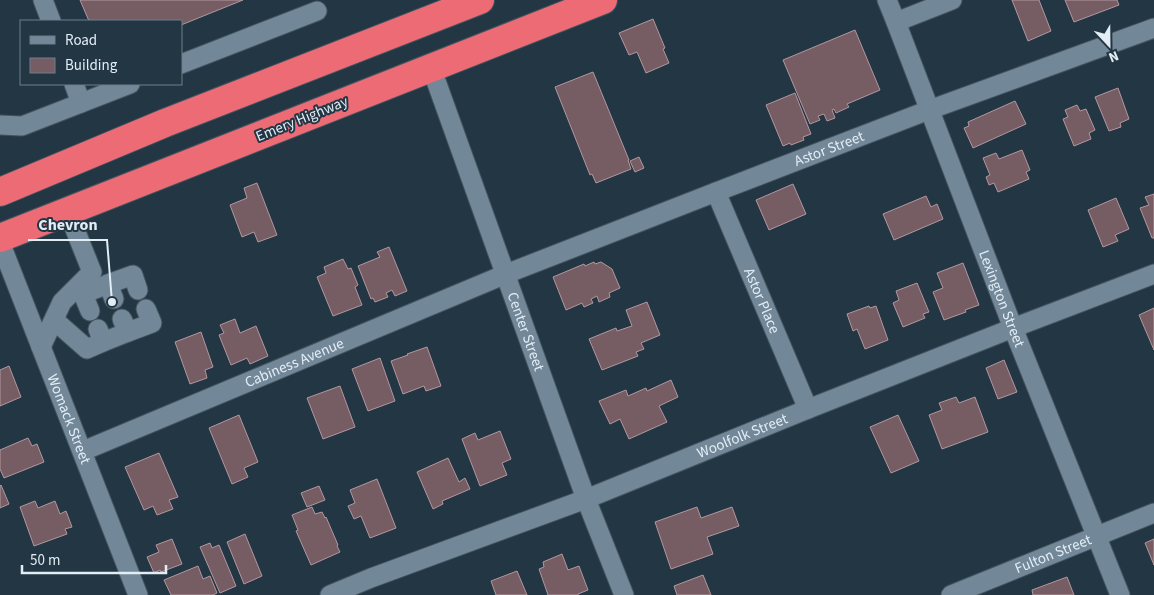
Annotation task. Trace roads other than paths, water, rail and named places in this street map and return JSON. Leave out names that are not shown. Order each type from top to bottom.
[{"type":"highway","points":[[0,192],[165,123],[480,0]]},
{"type":"highway","name":"Emery Highway","points":[[0,240],[431,67],[604,0]]},
{"type":"street","points":[[43,0],[51,20]]},
{"type":"street","name":"Lexington Street","points":[[887,0],[1013,328],[1120,595]]},
{"type":"street","points":[[896,22],[952,0]]},
{"type":"street","points":[[182,64],[317,11]]},
{"type":"street","name":"Astor Street","points":[[506,274],[930,110],[1154,28]]},
{"type":"street","name":"Center Street","points":[[431,67],[586,499],[624,595]]},
{"type":"street","points":[[74,85],[81,103]]},
{"type":"street","points":[[0,126],[22,126],[127,85]]},
{"type":"street","name":"Astor Place","points":[[716,192],[808,409]]},
{"type":"street","points":[[68,212],[103,286]]},
{"type":"street","name":"Womack Street","points":[[0,240],[138,595]]},
{"type":"street","name":"Cabiness Avenue","points":[[83,451],[506,274]]},
{"type":"street","name":"Woolfolk Street","points":[[330,595],[586,499],[808,409],[1154,274]]},
{"type":"street","points":[[42,347],[62,302],[133,275],[138,290]]},
{"type":"street","points":[[90,311],[83,294],[103,286]]},
{"type":"street","points":[[54,320],[87,349],[100,336],[125,325],[152,323],[146,309]]},
{"type":"street","name":"Fulton Street","points":[[952,595],[1154,513]]},
{"type":"place","name":"Chevron","points":[[112,302]]}]
